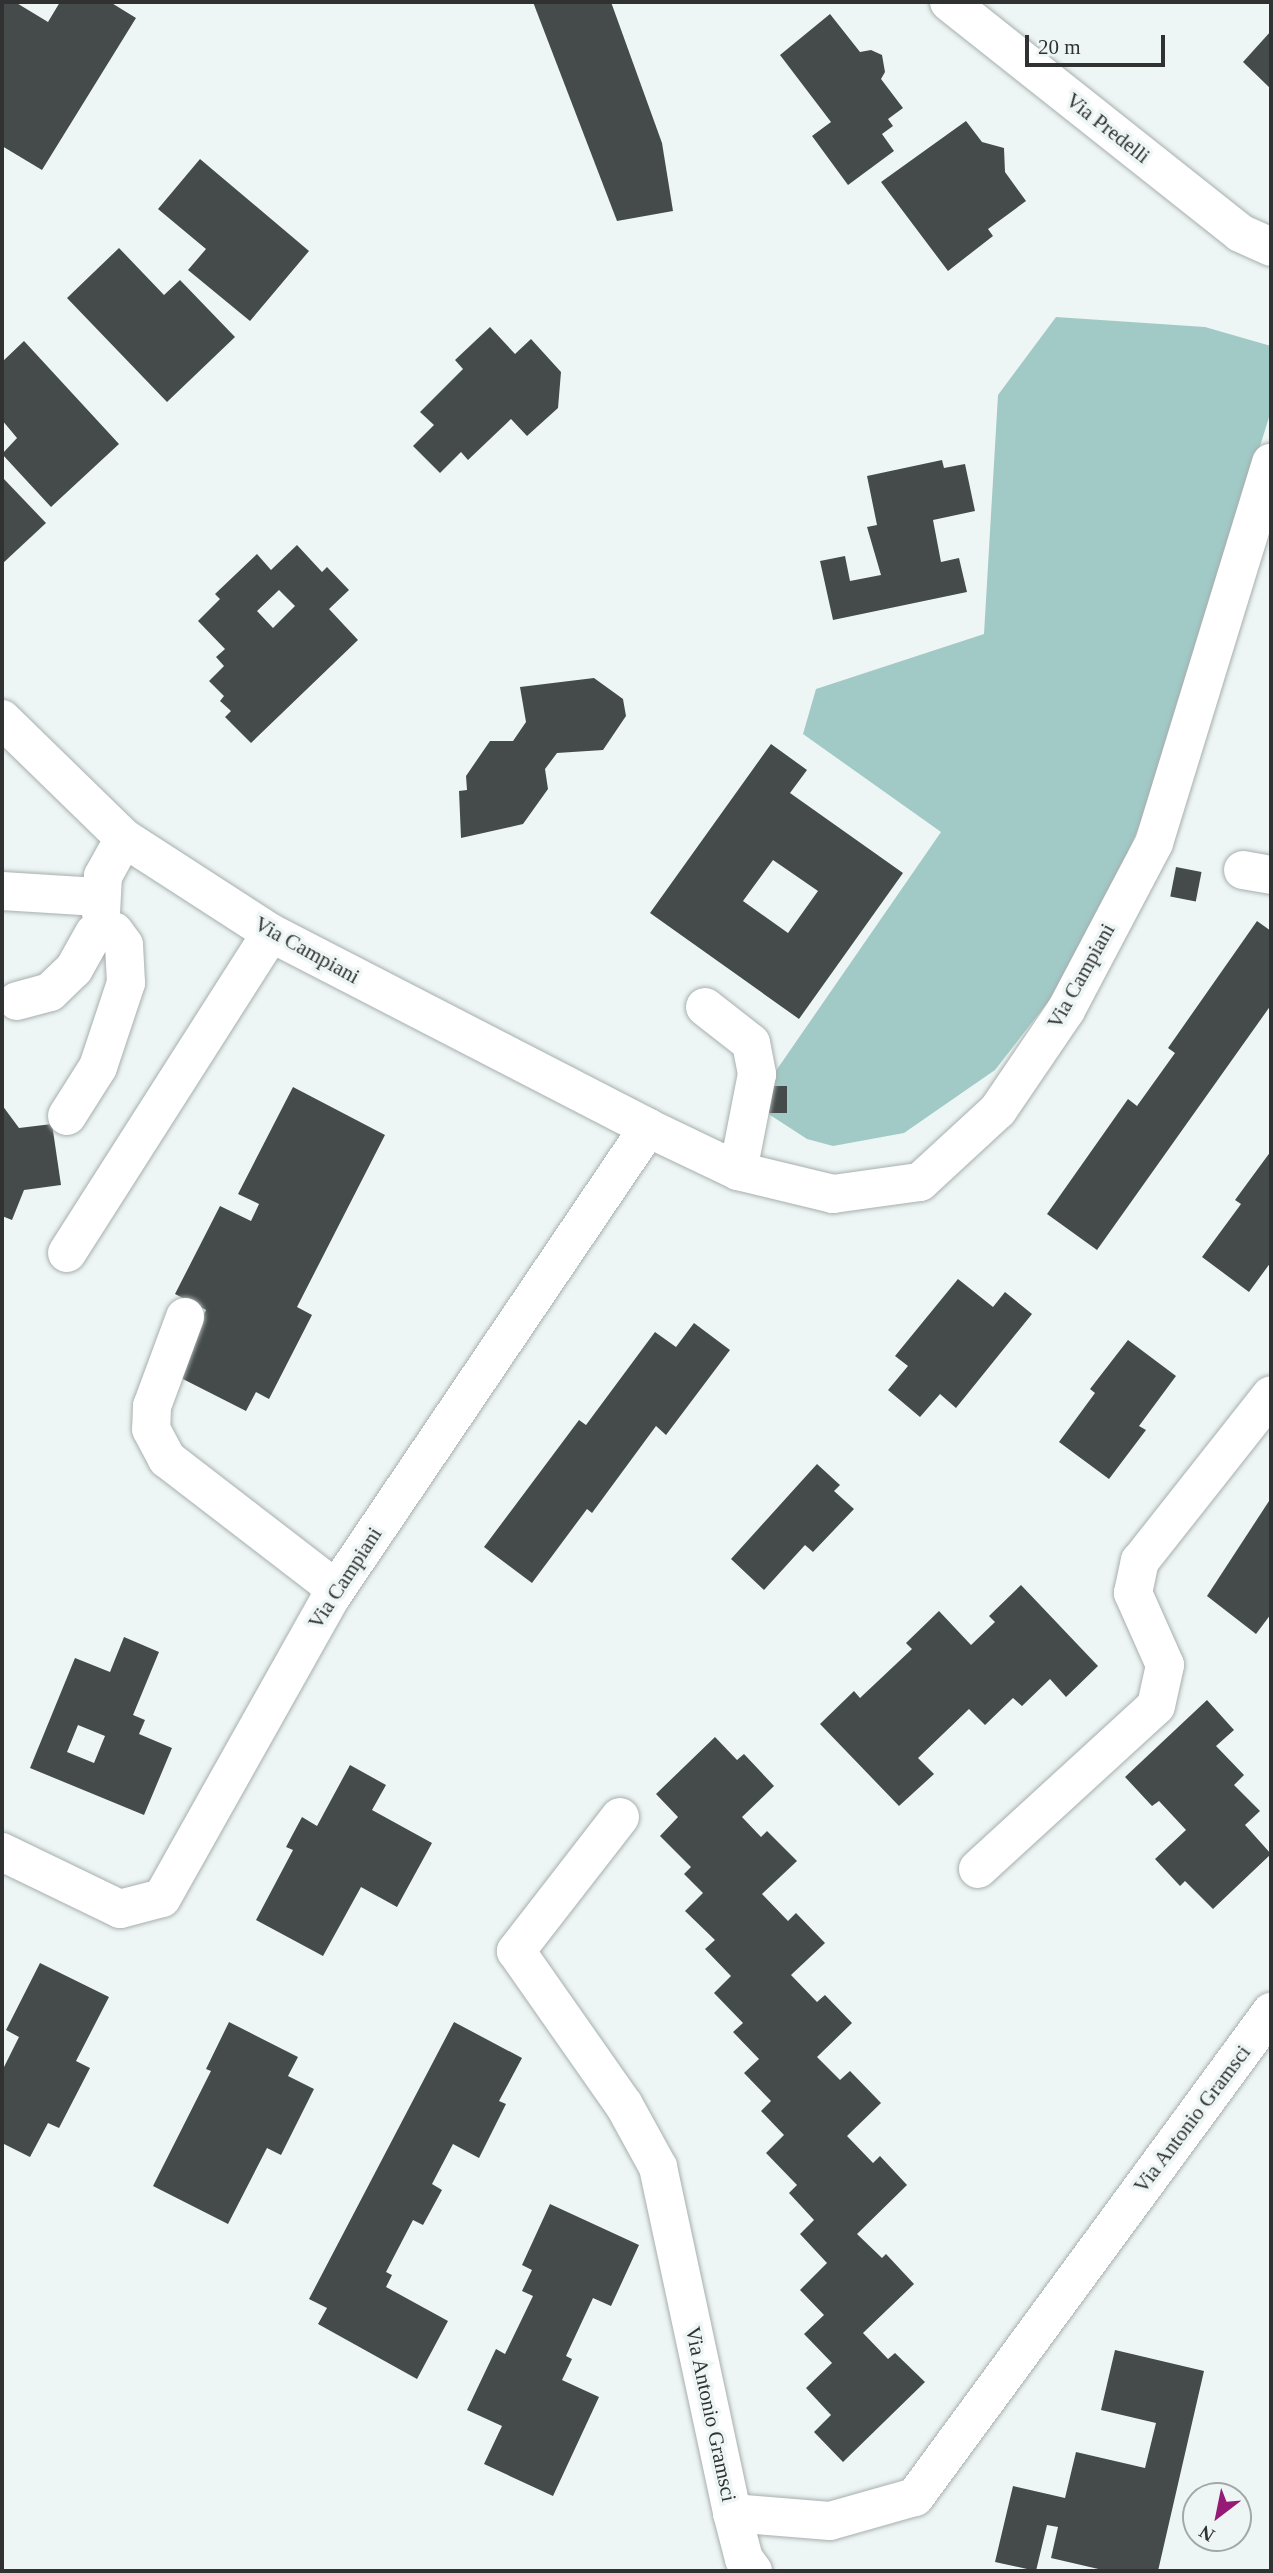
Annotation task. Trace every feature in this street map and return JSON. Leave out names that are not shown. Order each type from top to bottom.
[{"type":"street","name":"Via Predelli","points":[[949,2],[1240,233],[1271,247]]},
{"type":"street","name":"Via Campiani","points":[[2,719],[124,838],[271,933],[648,1128],[738,1171],[833,1194],[920,1182],[998,1110],[1066,1010],[1154,842],[1271,463]]},
{"type":"street","points":[[17,1001],[50,992],[74,969],[102,919],[103,876],[124,838]]},
{"type":"street","points":[[2,891],[102,919],[124,944],[126,983],[98,1067],[67,1116]]},
{"type":"street","points":[[67,1253],[271,933]]},
{"type":"street","points":[[705,1007],[751,1043],[757,1074],[738,1171]]},
{"type":"street","name":"Via Campiani","points":[[2,1852],[120,1909],[162,1898],[336,1589],[648,1128]]},
{"type":"street","points":[[185,1317],[152,1406],[151,1429],[167,1459],[336,1589]]},
{"type":"street","points":[[978,1869],[1156,1706],[1165,1665],[1133,1593],[1140,1561],[1271,1395]]},
{"type":"street","name":"Via Antonio Gramsci","points":[[620,1817],[516,1951],[624,2105],[658,2167],[732,2513],[830,2521],[915,2497],[1271,2012]]},
{"type":"street","points":[[732,2513],[744,2559],[753,2571]]},
{"type":"shaded area","points":[[1056,317],[1205,327],[1271,346],[1271,411],[1145,813],[1082,958],[995,1070],[904,1133],[833,1146],[807,1139],[753,1104],[941,832],[803,734],[816,689],[984,634],[998,395]]},
{"type":"building","points":[[2,2],[15,2],[48,22],[60,2],[110,2],[136,18],[42,170],[2,146]]},
{"type":"building","points":[[533,2],[611,2],[662,143],[673,211],[617,221]]},
{"type":"building","points":[[830,14],[860,52],[871,50],[882,55],[885,72],[881,79],[903,108],[888,119],[893,126],[882,134],[894,151],[848,185],[812,136],[831,122],[780,55]]},
{"type":"building","points":[[1271,31],[1271,89],[1243,62]]},
{"type":"building","points":[[966,121],[982,142],[1004,148],[1005,172],[1026,201],[988,229],[993,236],[948,271],[881,182]]},
{"type":"building","points":[[200,159],[309,251],[250,321],[188,270],[206,249],[158,209]]},
{"type":"building","points":[[119,248],[164,295],[180,280],[235,337],[167,402],[67,298]]},
{"type":"building","points":[[490,327],[515,354],[531,339],[561,372],[558,408],[527,436],[511,419],[468,460],[461,452],[440,473],[413,446],[434,425],[420,412],[463,369],[455,360]]},
{"type":"building","points":[[24,341],[119,444],[51,507],[2,454],[17,438],[2,420],[2,362]]},
{"type":"building","points":[[942,460],[944,468],[965,464],[975,511],[933,520],[941,562],[959,558],[967,592],[833,620],[820,561],[845,556],[850,581],[881,575],[867,527],[877,525],[867,476]]},
{"type":"building","points":[[2,477],[46,523],[2,564]]},
{"type":"building","points":[[297,545],[322,572],[327,567],[349,590],[329,609],[358,640],[251,743],[225,717],[231,711],[220,701],[224,696],[209,681],[224,666],[216,657],[225,649],[198,621],[220,599],[215,594],[257,554],[271,570]],"holes":[[[279,590],[295,606],[273,628],[257,611]]]},
{"type":"building","points":[[594,678],[623,699],[626,716],[603,750],[557,753],[545,769],[548,789],[523,824],[461,838],[459,791],[467,790],[466,776],[490,741],[513,741],[526,722],[520,687]]},
{"type":"building","points":[[771,744],[807,770],[790,793],[903,873],[799,1019],[650,913]],"holes":[[[773,860],[818,891],[788,933],[743,901]]]},
{"type":"building","points":[[1176,867],[1202,872],[1196,901],[1170,896]]},
{"type":"building","points":[[1257,921],[1271,931],[1271,1005],[1097,1250],[1047,1214],[1128,1099],[1137,1106],[1175,1053],[1168,1048]]},
{"type":"building","points":[[769,1086],[787,1086],[787,1113],[769,1113]]},
{"type":"building","points":[[293,1087],[385,1135],[297,1307],[312,1315],[269,1399],[256,1392],[246,1411],[173,1374],[206,1310],[175,1294],[220,1206],[251,1221],[259,1204],[238,1194]]},
{"type":"building","points":[[2,1105],[19,1128],[52,1124],[61,1185],[24,1190],[12,1220],[2,1216]]},
{"type":"building","points":[[1271,1151],[1271,1262],[1249,1292],[1202,1257],[1241,1204],[1235,1200]]},
{"type":"building","points":[[958,1279],[993,1307],[1005,1292],[1032,1314],[956,1408],[940,1394],[920,1417],[888,1390],[908,1366],[895,1356]]},
{"type":"building","points":[[694,1323],[730,1350],[666,1435],[656,1426],[592,1513],[587,1509],[532,1583],[484,1547],[579,1420],[586,1425],[655,1332],[676,1347]]},
{"type":"building","points":[[1128,1340],[1176,1376],[1139,1426],[1146,1430],[1109,1479],[1059,1442],[1095,1393],[1090,1389]]},
{"type":"building","points":[[817,1464],[840,1485],[834,1491],[854,1509],[813,1552],[805,1545],[764,1590],[731,1559]]},
{"type":"building","points":[[1271,1498],[1271,1614],[1256,1634],[1207,1596]]},
{"type":"building","points":[[1021,1585],[1098,1666],[1066,1697],[1050,1679],[1022,1706],[1013,1698],[985,1725],[969,1709],[918,1758],[934,1774],[899,1806],[820,1724],[854,1691],[860,1698],[912,1649],[906,1643],[939,1611],[971,1645],[995,1622],[989,1616]]},
{"type":"building","points":[[124,1637],[159,1652],[133,1715],[145,1720],[139,1734],[172,1748],[144,1815],[30,1768],[75,1658],[110,1672]],"holes":[[[78,1725],[105,1736],[94,1763],[67,1752]]]},
{"type":"building","points":[[1207,1700],[1234,1730],[1216,1746],[1244,1775],[1234,1785],[1260,1811],[1245,1825],[1271,1854],[1213,1909],[1185,1881],[1180,1886],[1155,1859],[1186,1830],[1159,1801],[1152,1806],[1125,1777]]},
{"type":"building","points":[[715,1737],[737,1760],[744,1754],[774,1786],[742,1817],[761,1837],[767,1831],[797,1861],[762,1894],[788,1921],[796,1913],[825,1943],[791,1975],[817,2002],[825,1995],[852,2023],[817,2057],[840,2080],[850,2071],[881,2103],[847,2136],[873,2163],[880,2156],[907,2185],[857,2234],[882,2258],[886,2254],[914,2284],[863,2333],[888,2359],[895,2353],[925,2382],[843,2462],[814,2432],[831,2415],[806,2388],[832,2363],[804,2334],[824,2315],[800,2290],[827,2263],[800,2234],[814,2220],[789,2193],[797,2185],[766,2153],[784,2135],[761,2111],[771,2101],[744,2073],[759,2059],[733,2032],[743,2023],[714,1993],[731,1976],[705,1949],[715,1940],[685,1911],[703,1893],[684,1874],[691,1867],[660,1836],[678,1817],[656,1794]]},
{"type":"building","points":[[350,1765],[386,1785],[372,1810],[432,1843],[397,1907],[361,1887],[323,1956],[256,1920],[293,1850],[286,1847],[302,1817],[317,1826]]},
{"type":"building","points":[[40,1963],[109,1997],[76,2061],[90,2068],[59,2128],[48,2123],[30,2157],[2,2143],[2,2071],[19,2037],[6,2030]]},
{"type":"building","points":[[229,2022],[298,2057],[288,2076],[314,2089],[281,2155],[267,2148],[228,2224],[153,2186],[211,2071],[206,2069]]},
{"type":"building","points":[[454,2022],[522,2058],[499,2101],[506,2104],[479,2158],[453,2144],[432,2184],[442,2190],[423,2225],[413,2220],[386,2272],[392,2275],[386,2287],[448,2321],[417,2379],[318,2324],[327,2308],[309,2299]]},
{"type":"building","points":[[550,2204],[639,2245],[611,2306],[593,2298],[566,2356],[572,2359],[562,2380],[599,2397],[553,2496],[484,2464],[502,2426],[467,2410],[496,2349],[505,2354],[533,2296],[522,2291],[532,2270],[522,2265]]},
{"type":"building","points":[[1115,2350],[1204,2371],[1158,2571],[1107,2571],[1051,2558],[1058,2527],[1047,2525],[1036,2571],[995,2562],[1013,2486],[1065,2498],[1076,2452],[1145,2468],[1156,2423],[1101,2410]]}]
